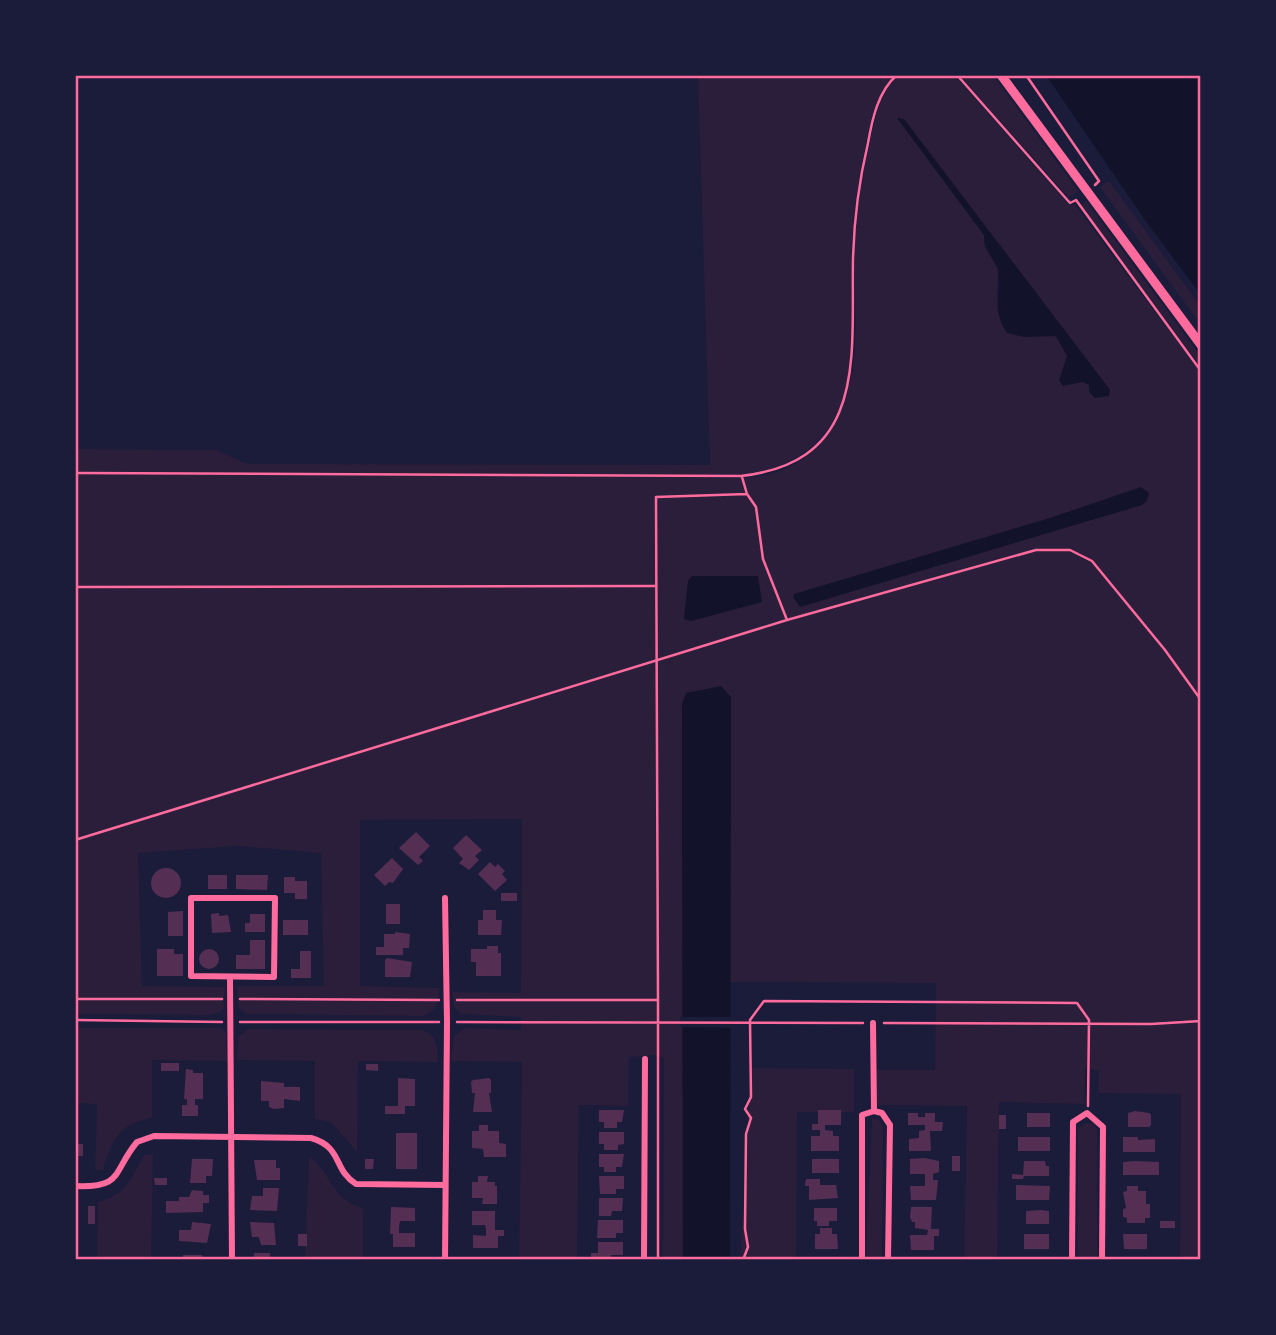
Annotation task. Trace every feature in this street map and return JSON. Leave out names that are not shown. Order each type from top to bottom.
[{"type":"main road","points":[[1002,75],[1201,345]]},
{"type":"street","points":[[191,898],[275,898],[274,977],[230,977],[191,976],[191,898]]},
{"type":"street","points":[[445,898],[445,1260]]},
{"type":"street","points":[[230,977],[232,1260]]},
{"type":"street","points":[[873,1023],[874,1111]]},
{"type":"street","points":[[644,1260],[645,1059]]},
{"type":"street","points":[[862,1260],[862,1115],[874,1111],[882,1113],[890,1125],[888,1260]]},
{"type":"street","points":[[1072,1260],[1073,1122],[1087,1113],[1103,1127],[1102,1260]]},
{"type":"street","points":[[75,1186],[109,1183],[117,1175],[136,1142],[146,1138],[311,1138],[323,1142],[333,1152],[350,1181],[356,1184],[445,1185]]},
{"type":"path","points":[[75,473],[741,476],[777,471],[798,459],[827,432],[841,408],[852,365],[853,242],[862,171],[876,110],[887,86],[897,75]]},
{"type":"path","points":[[957,75],[1070,203],[1099,181],[1026,75]]},
{"type":"path","points":[[1076,200],[1201,371]]},
{"type":"path","points":[[741,476],[755,507],[763,559],[787,620]]},
{"type":"path","points":[[657,1260],[656,497],[747,494]]},
{"type":"path","points":[[75,840],[787,620],[1036,550],[1070,550],[1092,561],[1165,650],[1201,700]]},
{"type":"path","points":[[75,587],[655,586]]},
{"type":"path","points":[[75,999],[658,1000]]},
{"type":"path","points":[[743,1260],[748,1247],[745,1229],[746,1134],[751,1118],[745,1109],[751,1097],[750,1020],[764,1001],[1077,1003],[1089,1020],[1087,1113]]},
{"type":"path","points":[[75,1020],[1088,1024],[1201,1021]]},
{"type":"shaded area","points":[[698,75],[895,75],[876,106],[860,173],[851,264],[852,344],[843,397],[833,420],[818,441],[776,469],[749,475],[709,474],[708,478],[752,477],[783,470],[812,451],[836,420],[846,397],[855,347],[855,243],[862,179],[879,106],[887,89],[899,75],[954,75],[1070,206],[1074,204],[1201,373],[1201,1260],[1180,1260],[1181,1094],[1099,1093],[1099,1071],[1085,1067],[1084,1104],[999,1102],[997,1260],[964,1260],[967,1106],[873,1105],[874,1070],[935,1070],[936,983],[730,982],[731,698],[682,704],[683,1260],[663,1260],[664,1058],[656,1055],[629,1057],[628,1106],[579,1105],[577,1260],[519,1260],[522,1062],[451,1061],[454,1036],[465,1028],[521,1030],[521,1017],[461,1014],[454,1007],[452,992],[521,993],[522,819],[360,820],[360,986],[439,988],[436,1006],[427,1014],[248,1014],[239,1009],[237,986],[324,986],[321,853],[238,846],[138,853],[142,986],[225,987],[224,1007],[220,1012],[209,1015],[75,1014],[75,449],[215,450],[248,464],[710,465]],"holes":[[[898,118],[904,120],[1110,390],[1083,382],[1056,336],[1042,336],[997,298],[998,269],[984,246],[984,235]]]},
{"type":"shaded area","points":[[959,75],[993,75],[1078,191],[1069,198]]},
{"type":"shaded area","points":[[1046,75],[1201,75],[1201,295],[1145,220]]},
{"type":"shaded area","points":[[897,118],[904,119],[1110,390],[1109,396],[1095,398],[1089,392],[1089,385],[1083,382],[1063,386],[1059,380],[1067,356],[1056,336],[1024,337],[1007,333],[999,316],[998,271],[986,247],[984,235]]},
{"type":"shaded area","points":[[1109,181],[1201,307],[1201,325],[1100,187]]},
{"type":"shaded area","points":[[1086,201],[1201,357],[1201,368],[1081,205]]},
{"type":"shaded area","points":[[1141,487],[1149,493],[1147,501],[1142,505],[800,607],[793,597],[794,594],[1050,518]]},
{"type":"shaded area","points":[[692,576],[758,576],[762,602],[691,621],[684,619],[688,581]]},
{"type":"shaded area","points":[[721,686],[731,697],[730,1260],[683,1260],[682,704],[686,693]]},
{"type":"shaded area","points":[[75,1028],[222,1028],[226,1033],[227,1061],[152,1060],[152,1118],[141,1120],[124,1129],[114,1142],[103,1170],[95,1170],[97,1104],[75,1103]]},
{"type":"shaded area","points":[[248,1029],[423,1030],[434,1039],[438,1062],[358,1061],[357,1152],[331,1122],[315,1119],[315,1061],[237,1060],[238,1037]]},
{"type":"shaded area","points":[[751,1068],[854,1069],[854,1112],[797,1112],[796,1260],[740,1260]]},
{"type":"shaded area","points":[[872,1118],[878,1119],[883,1127],[882,1260],[866,1260]]},
{"type":"shaded area","points":[[1086,1123],[1093,1124],[1097,1129],[1097,1260],[1078,1260],[1078,1128]]},
{"type":"shaded area","points":[[153,1154],[151,1260],[97,1260],[98,1202],[122,1190],[145,1155]]},
{"type":"shaded area","points":[[309,1156],[320,1166],[341,1196],[363,1209],[363,1260],[305,1260]]},
{"type":"pier","points":[[680,1017],[734,1017],[734,1028],[680,1027]]},
{"type":"building","points":[[416,832],[430,846],[419,857],[423,861],[418,865],[399,848]]},
{"type":"building","points":[[466,835],[482,850],[475,856],[479,860],[469,870],[459,863],[463,859],[453,848]]},
{"type":"building","points":[[392,858],[403,869],[393,883],[389,882],[385,886],[374,875]]},
{"type":"building","points":[[490,862],[495,867],[498,864],[505,871],[502,874],[507,880],[495,891],[478,874]]},
{"type":"building","points":[[166,868],[177,872],[181,883],[177,894],[166,898],[155,894],[151,883],[155,872]]},
{"type":"building","points":[[208,875],[227,875],[227,889],[208,889]]},
{"type":"building","points":[[236,875],[268,875],[267,890],[236,889]]},
{"type":"building","points":[[284,877],[307,881],[307,899],[295,899],[295,893],[284,893]]},
{"type":"building","points":[[501,893],[517,893],[517,901],[501,901]]},
{"type":"building","points":[[386,904],[400,904],[400,924],[386,924]]},
{"type":"building","points":[[483,910],[496,910],[496,920],[502,920],[501,935],[478,935],[478,920],[483,920]]},
{"type":"building","points":[[183,911],[183,936],[168,936],[168,912]]},
{"type":"building","points":[[219,913],[219,916],[228,915],[231,932],[212,933],[211,914]]},
{"type":"building","points":[[250,914],[265,914],[265,932],[245,932],[245,923],[250,923]]},
{"type":"building","points":[[283,920],[308,920],[308,935],[283,935]]},
{"type":"building","points":[[384,934],[410,934],[409,948],[403,948],[403,955],[376,955],[376,947],[384,947]]},
{"type":"building","points":[[250,940],[265,940],[265,969],[236,969],[236,955],[250,955]]},
{"type":"building","points":[[487,946],[498,946],[498,953],[501,953],[501,976],[476,976],[476,962],[471,962],[471,949],[487,949]]},
{"type":"building","points":[[157,949],[174,949],[174,954],[183,954],[183,976],[157,976]]},
{"type":"building","points":[[205,949],[213,949],[219,959],[213,969],[205,969],[199,963],[199,955]]},
{"type":"building","points":[[300,951],[311,951],[311,978],[291,978],[291,969],[300,969]]},
{"type":"building","points":[[387,958],[412,962],[410,977],[385,977]]},
{"type":"building","points":[[161,1063],[179,1063],[179,1071],[161,1071]]},
{"type":"building","points":[[366,1064],[378,1064],[378,1071],[366,1070]]},
{"type":"building","points":[[186,1069],[193,1070],[193,1073],[203,1073],[203,1099],[195,1099],[198,1116],[182,1116],[182,1105],[187,1105],[187,1099],[184,1099]]},
{"type":"building","points":[[398,1078],[415,1079],[415,1106],[405,1106],[405,1114],[385,1114],[385,1106],[398,1106]]},
{"type":"building","points":[[489,1078],[492,1112],[473,1112],[475,1093],[472,1093],[471,1082]]},
{"type":"building","points":[[261,1081],[284,1083],[284,1087],[300,1087],[300,1101],[284,1099],[284,1108],[269,1107],[269,1101],[261,1101]]},
{"type":"building","points":[[599,1110],[624,1110],[622,1122],[617,1122],[617,1128],[604,1128],[604,1122],[599,1122]]},
{"type":"building","points":[[818,1110],[841,1110],[841,1125],[825,1125],[825,1130],[833,1131],[833,1136],[839,1136],[839,1151],[811,1151],[811,1136],[820,1136],[820,1130],[812,1130],[812,1124],[818,1124]]},
{"type":"building","points":[[1135,1111],[1151,1115],[1149,1127],[1128,1127],[1128,1113]]},
{"type":"building","points":[[908,1113],[918,1113],[918,1117],[925,1117],[925,1113],[935,1113],[935,1122],[943,1122],[942,1131],[930,1131],[931,1151],[909,1151],[909,1139],[919,1138],[919,1131],[925,1130],[925,1125],[908,1125]]},
{"type":"building","points":[[1027,1113],[1050,1113],[1050,1127],[1027,1127]]},
{"type":"building","points":[[999,1115],[1006,1115],[1006,1129],[999,1129]]},
{"type":"building","points":[[479,1125],[488,1125],[488,1131],[499,1131],[499,1143],[506,1144],[506,1157],[484,1157],[483,1149],[472,1148],[472,1131],[479,1131]]},
{"type":"building","points":[[599,1132],[624,1132],[624,1144],[618,1145],[618,1150],[604,1150],[604,1144],[599,1144]]},
{"type":"building","points":[[396,1133],[417,1133],[417,1169],[396,1169]]},
{"type":"building","points":[[1018,1137],[1050,1137],[1050,1151],[1018,1151]]},
{"type":"building","points":[[1123,1137],[1155,1139],[1155,1152],[1123,1152]]},
{"type":"building","points":[[75,1144],[83,1144],[83,1156],[75,1156]]},
{"type":"building","points":[[599,1154],[624,1154],[622,1167],[616,1167],[616,1172],[604,1172],[604,1167],[599,1167]]},
{"type":"building","points":[[952,1156],[960,1156],[960,1171],[952,1171]]},
{"type":"building","points":[[192,1159],[213,1159],[212,1176],[206,1176],[206,1183],[190,1183]]},
{"type":"building","points":[[365,1159],[374,1159],[373,1169],[365,1169]]},
{"type":"building","points":[[812,1159],[839,1159],[839,1173],[812,1173]]},
{"type":"building","points":[[910,1159],[939,1161],[939,1172],[933,1174],[933,1180],[938,1180],[936,1200],[911,1200],[910,1186],[925,1186],[925,1174],[910,1174]]},
{"type":"building","points":[[254,1160],[276,1160],[276,1168],[280,1168],[280,1180],[257,1180]]},
{"type":"building","points":[[1024,1161],[1045,1161],[1046,1166],[1049,1166],[1049,1176],[1012,1179],[1012,1174],[1023,1175]]},
{"type":"building","points":[[1123,1162],[1159,1162],[1159,1175],[1123,1175]]},
{"type":"building","points":[[478,1176],[488,1176],[487,1182],[495,1182],[497,1204],[482,1204],[483,1198],[472,1198],[472,1182],[478,1182]]},
{"type":"building","points":[[599,1176],[624,1176],[624,1189],[616,1189],[616,1194],[600,1194]]},
{"type":"building","points":[[154,1178],[167,1178],[167,1185],[155,1185]]},
{"type":"building","points":[[806,1179],[820,1179],[820,1185],[836,1185],[838,1198],[809,1200]]},
{"type":"building","points":[[1016,1185],[1050,1186],[1049,1200],[1016,1200]]},
{"type":"building","points":[[1127,1186],[1138,1186],[1138,1191],[1146,1191],[1150,1218],[1145,1218],[1145,1223],[1127,1223],[1127,1218],[1123,1217],[1123,1209],[1126,1208],[1123,1192],[1127,1191]]},
{"type":"building","points":[[263,1188],[279,1188],[277,1211],[250,1210],[252,1196],[263,1196]]},
{"type":"building","points":[[192,1190],[203,1191],[203,1195],[209,1195],[209,1203],[203,1203],[203,1212],[166,1213],[166,1201],[179,1201],[179,1197],[189,1197]]},
{"type":"building","points":[[599,1198],[623,1198],[622,1211],[612,1211],[611,1216],[599,1216]]},
{"type":"building","points":[[88,1206],[95,1206],[95,1224],[88,1224]]},
{"type":"building","points":[[391,1207],[415,1208],[415,1221],[400,1221],[399,1233],[415,1233],[415,1247],[393,1247],[393,1234],[390,1234]]},
{"type":"building","points":[[911,1207],[932,1207],[931,1229],[939,1229],[939,1236],[934,1236],[934,1250],[911,1250],[910,1235],[927,1235],[928,1230],[915,1228],[915,1222],[912,1222],[910,1217]]},
{"type":"building","points":[[814,1208],[837,1208],[837,1221],[829,1221],[829,1226],[817,1226],[817,1221],[814,1221]]},
{"type":"building","points":[[472,1211],[495,1211],[495,1230],[504,1230],[504,1236],[498,1236],[498,1248],[473,1248],[473,1235],[486,1236],[486,1229],[485,1225],[472,1225]]},
{"type":"building","points":[[1026,1211],[1049,1211],[1049,1224],[1026,1224]]},
{"type":"building","points":[[598,1220],[623,1220],[623,1233],[616,1233],[616,1238],[597,1238]]},
{"type":"building","points":[[1160,1221],[1175,1221],[1175,1228],[1160,1228]]},
{"type":"building","points":[[192,1222],[211,1224],[207,1243],[179,1241],[179,1230],[191,1230]]},
{"type":"building","points":[[250,1222],[274,1223],[276,1245],[261,1245],[259,1237],[252,1237]]},
{"type":"building","points":[[820,1228],[832,1228],[832,1234],[837,1234],[838,1249],[815,1249],[815,1234],[820,1234]]},
{"type":"building","points":[[298,1234],[307,1234],[307,1246],[298,1246]]},
{"type":"building","points":[[1024,1234],[1049,1234],[1049,1249],[1024,1249]]},
{"type":"building","points":[[1123,1234],[1147,1234],[1147,1249],[1124,1249]]},
{"type":"building","points":[[598,1242],[623,1242],[623,1255],[611,1255],[611,1260],[591,1260],[591,1253],[598,1253]]},
{"type":"building","points":[[254,1253],[270,1253],[270,1260],[254,1260]]},
{"type":"building","points":[[183,1255],[202,1255],[202,1260],[183,1260]]},
{"type":"building","points":[[390,1257],[415,1257],[415,1260],[390,1260]]}]
